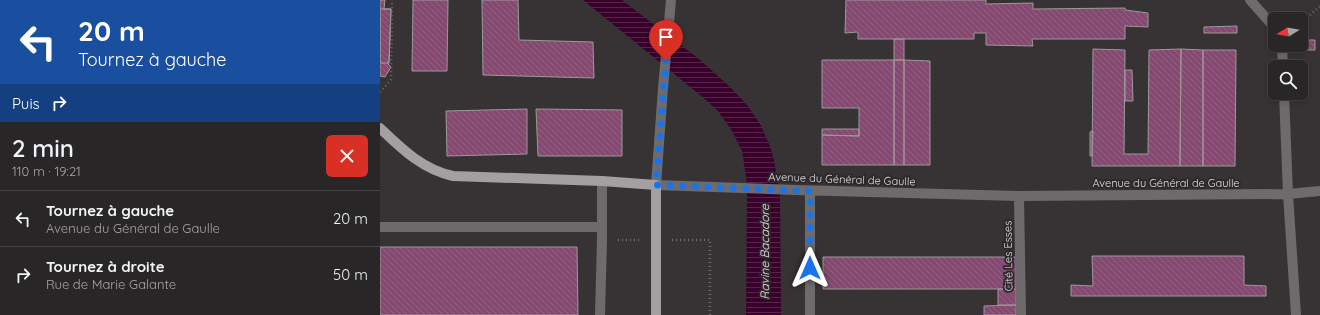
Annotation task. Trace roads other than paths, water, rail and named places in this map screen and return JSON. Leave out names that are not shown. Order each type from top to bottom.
[{"type":"main road","name":"Avenue du Général de Gaulle","points":[[380,128],[421,164],[448,175],[602,181],[656,185]]},
{"type":"main road","points":[[656,185],[656,315]]},
{"type":"street","points":[[656,185],[671,0]]},
{"type":"street","points":[[1250,0],[1268,20]]},
{"type":"street","points":[[1284,100],[1288,194],[1296,315]]},
{"type":"street","points":[[600,315],[602,181]]},
{"type":"street","name":"Avenue du Général de Gaulle","points":[[656,185],[810,191],[1019,196],[1288,194],[1320,191]]},
{"type":"street","points":[[810,191],[810,315]]},
{"type":"street","name":"Cité Les Esses","points":[[1019,196],[1021,315]]},
{"type":"street","points":[[380,227],[602,227]]},
{"type":"water","name":"Ravine Bacadore","points":[[583,0],[622,0],[699,59],[731,88],[747,105],[760,124],[770,146],[780,194],[781,315],[746,315],[746,176],[742,151],[731,129],[717,110],[700,95]]}]
